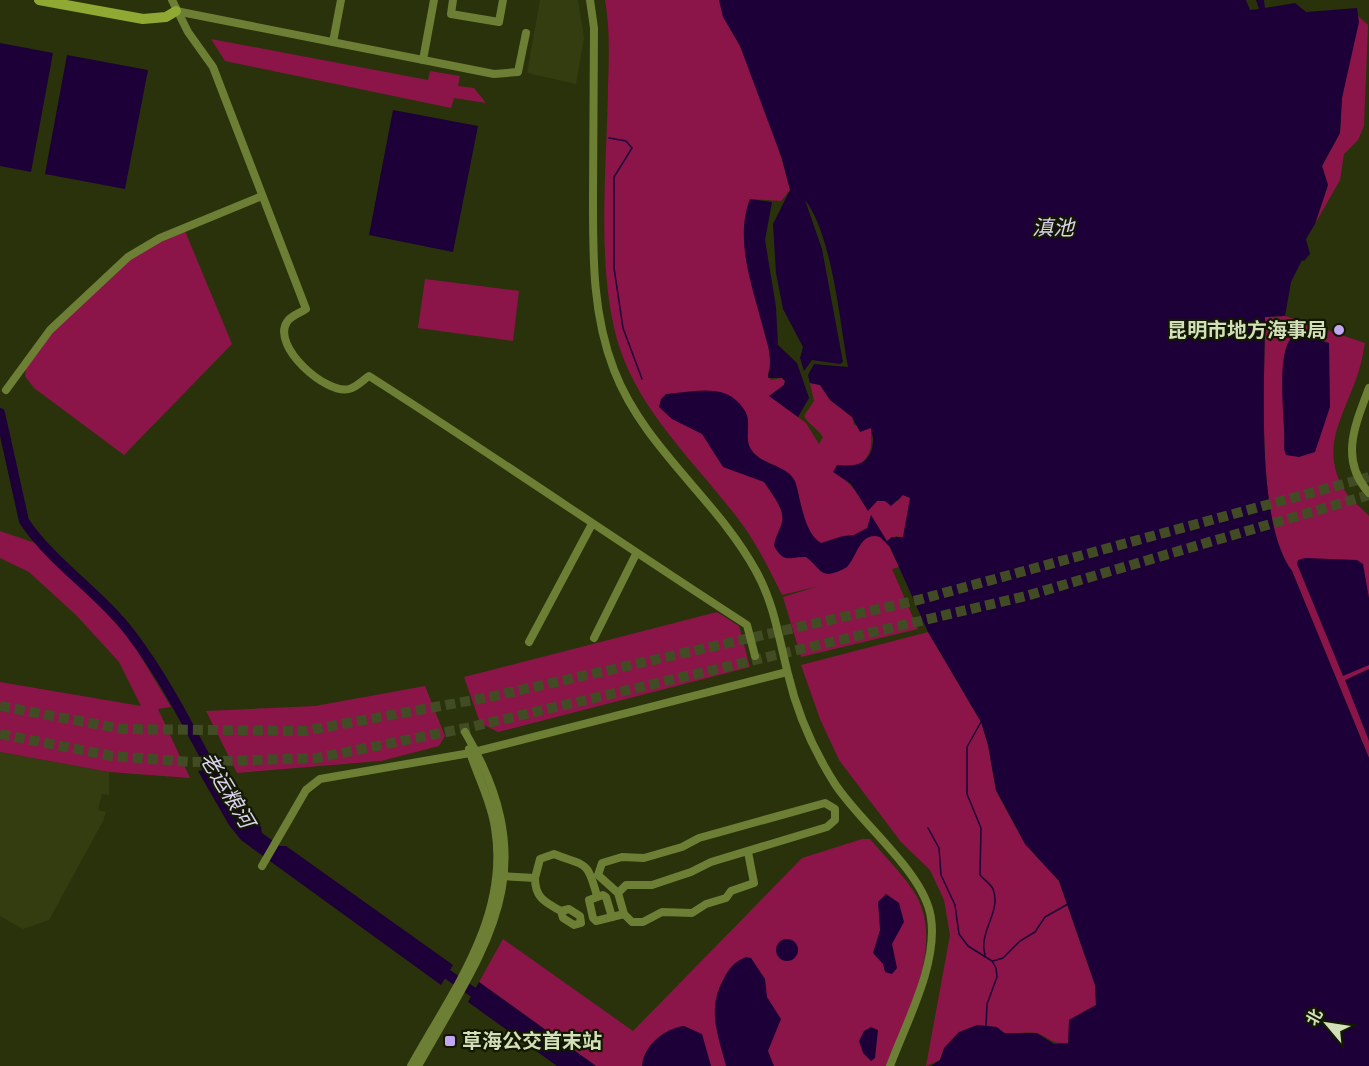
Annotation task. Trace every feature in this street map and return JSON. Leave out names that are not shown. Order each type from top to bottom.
[{"type":"main road","points":[[39,0],[143,19],[166,17],[174,5]]},
{"type":"main road","points":[[77,0],[146,13],[174,5]]},
{"type":"street","points":[[333,42],[340,0]]},
{"type":"street","points":[[423,60],[434,0]]},
{"type":"street","points":[[453,0],[451,14],[499,22],[503,0]]},
{"type":"street","points":[[591,0],[594,28],[593,273],[600,325],[615,372],[636,415],[727,526],[756,572],[771,605],[784,649],[793,696],[813,746],[835,784],[863,822],[916,881],[924,894],[932,923],[932,951],[890,1066]]},
{"type":"street","points":[[174,5],[333,42],[494,74],[518,72],[526,33]]},
{"type":"street","points":[[174,5],[213,67],[306,309],[288,320],[285,326],[289,349],[295,358],[317,378],[340,389],[356,386],[369,375],[636,554],[747,625],[755,656]]},
{"type":"street","points":[[6,390],[50,330],[128,257],[160,238],[262,196]]},
{"type":"street","points":[[1369,388],[1351,442],[1354,468],[1369,493]]},
{"type":"street","points":[[529,642],[592,524]]},
{"type":"street","points":[[594,638],[636,554]]},
{"type":"street","points":[[262,866],[306,790],[320,779],[473,752],[787,672]]},
{"type":"street","points":[[411,1066],[469,969],[487,923],[501,876],[492,811],[473,752]]},
{"type":"street","points":[[618,893],[626,885],[652,885],[691,872],[711,862],[827,826],[835,819],[835,809],[825,803],[699,838],[682,847],[644,858],[622,857],[602,863],[598,875],[618,893],[624,914],[629,921],[636,923],[662,912],[692,913],[706,904],[722,900],[731,891],[754,884],[748,852]]},
{"type":"street","points":[[561,911],[537,895],[535,878],[540,859],[554,854],[566,860],[579,861],[588,869],[597,896]]},
{"type":"street","points":[[501,876],[535,878]]},
{"type":"street","points":[[612,917],[606,897],[590,898],[588,902],[594,920],[612,917],[624,914]]},
{"type":"street","points":[[418,1066],[451,1001]]},
{"type":"shaded area","points":[[540,0],[578,0],[584,38],[576,84],[527,73]]},
{"type":"shaded area","points":[[605,0],[719,0],[762,98],[790,190],[781,201],[750,199],[746,229],[746,260],[769,349],[768,374],[771,380],[782,378],[785,381],[784,385],[770,396],[806,423],[819,444],[823,437],[804,416],[814,401],[810,383],[820,385],[830,400],[852,417],[854,425],[871,427],[871,448],[868,456],[860,465],[849,467],[840,465],[840,474],[862,498],[868,510],[877,501],[898,501],[903,495],[911,498],[903,538],[896,536],[887,542],[899,567],[892,569],[918,629],[801,657],[783,597],[819,586],[782,595],[748,532],[674,441],[630,374],[620,349],[607,288],[604,219],[609,54]]},
{"type":"shaded area","points":[[1358,16],[1368,25],[1364,126],[1358,140],[1344,154],[1340,180],[1315,224],[1328,185],[1322,166],[1340,133],[1342,98]]},
{"type":"shaded area","points":[[211,39],[428,80],[430,71],[460,76],[458,86],[474,88],[486,103],[454,98],[451,108],[225,61]]},
{"type":"shaded area","points":[[185,231],[232,344],[124,455],[34,388],[25,376],[26,364],[55,328],[129,258],[151,244]]},
{"type":"shaded area","points":[[425,279],[519,291],[513,341],[418,328]]},
{"type":"shaded area","points":[[1285,316],[1365,343],[1360,367],[1336,431],[1334,461],[1338,477],[1347,494],[1369,516],[1369,758],[1292,571],[1280,549],[1272,520],[1265,449],[1265,317]]},
{"type":"shaded area","points":[[0,531],[41,545],[129,637],[171,707],[158,709],[190,778],[109,772],[0,752],[0,682],[141,706],[119,662],[77,616],[29,572],[0,558]]},
{"type":"shaded area","points":[[717,612],[739,626],[750,667],[498,732],[480,723],[464,677]]},
{"type":"shaded area","points":[[928,632],[981,722],[988,745],[996,791],[1025,844],[1059,881],[1095,985],[1096,1005],[1069,1020],[1069,1043],[1055,1042],[1035,1033],[1010,1033],[993,1027],[975,1027],[960,1033],[948,1044],[940,1060],[926,1066],[950,935],[944,900],[930,870],[901,842],[839,760],[820,719],[801,665]]},
{"type":"shaded area","points":[[425,686],[445,736],[439,746],[381,761],[237,773],[206,711],[315,706]]},
{"type":"shaded area","points":[[0,752],[109,772],[109,795],[102,794],[98,810],[106,812],[103,821],[49,920],[23,929],[0,916]]},
{"type":"shaded area","points":[[862,839],[870,839],[901,874],[917,897],[924,917],[926,938],[919,982],[887,1066],[596,1066],[479,982],[503,939],[633,1031],[802,858]]},
{"type":"water","name":"滇池","points":[[719,0],[1246,0],[1250,10],[1259,9],[1256,0],[1264,0],[1265,8],[1295,3],[1306,12],[1357,8],[1359,22],[1342,98],[1340,133],[1322,166],[1328,185],[1315,224],[1306,239],[1310,254],[1304,261],[1302,260],[1291,282],[1285,316],[1265,317],[1264,412],[1267,486],[1272,520],[1280,549],[1292,571],[1369,758],[1369,1066],[931,1066],[940,1060],[944,1048],[959,1032],[977,1025],[997,1027],[1004,1033],[1037,1033],[1054,1044],[1068,1043],[1069,1020],[1096,1005],[1095,985],[1059,881],[1025,844],[996,790],[988,745],[981,722],[928,632],[890,547],[880,537],[868,538],[863,541],[847,567],[832,574],[823,572],[806,557],[784,558],[774,546],[782,522],[781,512],[777,501],[764,482],[723,467],[702,434],[672,419],[659,407],[661,399],[666,394],[687,392],[718,392],[736,400],[747,416],[748,439],[752,451],[793,478],[807,524],[815,538],[821,543],[854,535],[867,528],[871,515],[887,541],[892,537],[903,537],[910,498],[903,495],[891,506],[885,501],[877,501],[868,511],[851,484],[833,472],[837,465],[856,465],[869,456],[873,442],[871,428],[860,432],[852,417],[830,400],[820,385],[810,383],[808,375],[814,364],[848,367],[828,256],[822,234],[805,200],[822,249],[843,362],[840,364],[812,360],[804,371],[800,358],[803,347],[783,309],[776,273],[773,224],[790,190],[782,159],[740,46],[723,17]]},
{"type":"water","points":[[0,43],[53,53],[31,172],[0,166]]},
{"type":"water","points":[[67,55],[148,70],[125,189],[45,174]]},
{"type":"water","points":[[393,110],[478,126],[453,252],[369,235]]},
{"type":"water","points":[[750,199],[772,202],[765,240],[776,307],[778,345],[797,363],[809,398],[798,417],[769,396],[784,385],[785,381],[782,378],[768,378],[769,351],[750,280],[744,247],[746,215]]},
{"type":"water","points":[[1297,333],[1329,343],[1330,407],[1315,452],[1299,457],[1286,455],[1284,449],[1282,386],[1285,353],[1289,340]]},
{"type":"water","points":[[1305,558],[1357,560],[1363,564],[1369,598],[1369,665],[1343,676],[1297,564],[1298,560]]},
{"type":"water","points":[[1369,669],[1369,741],[1345,680]]},
{"type":"water","points":[[222,766],[246,809],[261,827],[262,833],[280,846],[286,846],[453,965],[441,985],[241,840],[229,825],[198,771]]},
{"type":"water","points":[[886,894],[899,903],[904,922],[892,944],[897,968],[892,974],[885,972],[883,964],[873,953],[880,930],[878,902]]},
{"type":"water","points":[[787,939],[795,942],[798,950],[795,958],[787,961],[779,958],[776,950],[779,942]]},
{"type":"water","points":[[746,957],[751,958],[765,979],[767,997],[781,1019],[768,1051],[774,1066],[726,1066],[720,1044],[715,1012],[718,991],[730,969]]},
{"type":"water","points":[[479,982],[596,1066],[557,1066],[468,1002]]},
{"type":"water","points":[[684,1026],[702,1034],[711,1066],[642,1066],[646,1052],[656,1039],[670,1030]]},
{"type":"water","points":[[871,1027],[878,1030],[875,1058],[871,1061],[863,1053],[859,1041],[864,1031]]},
{"type":"waterway","points":[[609,138],[626,141],[632,148],[614,177],[614,268],[623,328],[642,379]]},
{"type":"waterway","name":"老运粮河","points":[[0,413],[24,521],[48,551],[119,619],[144,651],[218,781]]},
{"type":"waterway","points":[[981,722],[967,747],[967,794],[981,828],[980,875],[992,887],[995,897],[995,905],[985,938],[985,955]]},
{"type":"waterway","points":[[928,828],[939,848],[941,875],[955,905],[959,934],[968,946],[992,961],[996,968],[997,977],[987,1004],[986,1026]]},
{"type":"waterway","points":[[993,961],[1003,958],[1020,941],[1035,932],[1045,917],[1068,904]]},
{"type":"waterway","name":"老运粮河","points":[[437,967],[483,999]]},
{"type":"tunnel","points":[[0,706],[122,729],[304,731],[490,697],[918,600],[1369,477]]},
{"type":"tunnel","points":[[0,734],[112,756],[191,762],[317,758],[471,727],[1026,596],[1369,495]]},
{"type":"place","name":"昆明市地方海事局","points":[[1339,330]]},
{"type":"place","name":"草海公交首末站","points":[[450,1041]]}]
